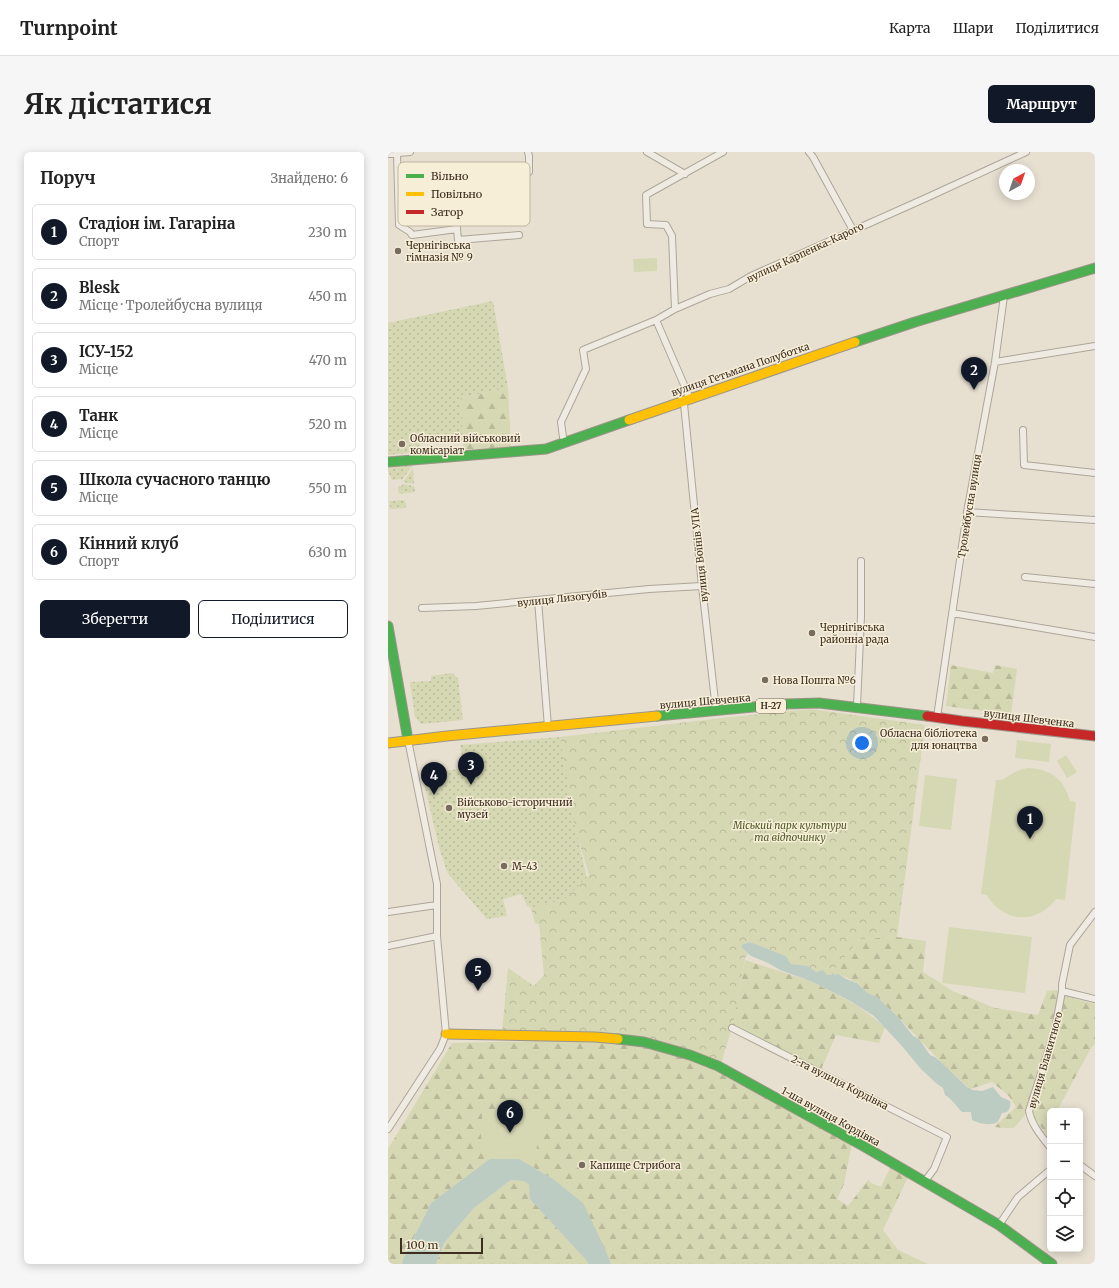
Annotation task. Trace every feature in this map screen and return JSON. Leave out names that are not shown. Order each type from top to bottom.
[{"type":"street","points":[[388,154],[410,152]]},
{"type":"street","points":[[647,152],[685,174]]},
{"type":"street","points":[[675,309],[672,236],[666,225],[647,224],[646,195],[723,152]]},
{"type":"street","points":[[809,152],[853,230]]},
{"type":"street","name":"вулиця Карпенка-Карого","points":[[566,442],[563,437],[561,422],[586,369],[583,350],[656,320],[675,309],[710,294],[729,289],[751,276],[926,198],[1014,154],[1026,152]]},
{"type":"street","points":[[396,154],[398,201]]},
{"type":"street","points":[[401,226],[412,235],[457,229]]},
{"type":"street","points":[[457,226],[458,240],[520,235]]},
{"type":"street","name":"вулиця Гетьмана Полуботка","points":[[388,462],[546,449],[915,322],[1095,268]]},
{"type":"street","name":"Тролейбусна вулиця","points":[[937,717],[967,512],[994,362],[1004,296]]},
{"type":"street","name":"вулиця Воїнів УПА","points":[[656,320],[688,394],[684,404],[716,710]]},
{"type":"street","points":[[994,362],[1095,346]]},
{"type":"street","points":[[1023,430],[1024,465],[1095,473]]},
{"type":"street","points":[[967,512],[1095,520]]},
{"type":"street","points":[[857,706],[861,616],[861,561]]},
{"type":"street","points":[[1025,577],[1095,584]]},
{"type":"street","name":"вулиця Лизогубів","points":[[422,608],[476,606],[649,589],[702,586]]},
{"type":"street","points":[[538,600],[548,727]]},
{"type":"street","points":[[952,613],[1095,637]]},
{"type":"street","points":[[388,626],[408,740],[437,884],[437,936],[446,1034],[440,1049],[388,1129]]},
{"type":"street","name":"вулиця Шевченка","points":[[388,743],[716,710],[785,704],[819,703],[857,706],[962,721],[1095,736]]},
{"type":"street","points":[[388,912],[437,905]]},
{"type":"street","name":"вулиця Блакитного","points":[[1048,1144],[1035,1126],[1030,1117],[1029,1111],[1055,1030],[1070,945],[1095,912]]},
{"type":"street","points":[[388,946],[437,936]]},
{"type":"street","points":[[1062,991],[1095,999]]},
{"type":"street","name":"2-га вулиця Кордівка","points":[[732,1028],[947,1138],[934,1169],[925,1181]]},
{"type":"street","name":"1-ша вулиця Кордівка","points":[[446,1034],[579,1036],[644,1042],[690,1055],[718,1066],[925,1181],[999,1225],[1052,1264]]},
{"type":"street","points":[[1083,1167],[1095,1176]]},
{"type":"street","points":[[999,1225],[1018,1197],[1047,1173]]},
{"type":"green space","points":[[657,258],[657,271],[634,272],[633,259]]},
{"type":"green space","points":[[493,301],[508,388],[461,398],[463,441],[420,444],[419,452],[388,455],[388,323]]},
{"type":"green space","points":[[508,388],[511,447],[463,450],[461,398]]},
{"type":"green space","points":[[413,465],[401,481],[401,479],[392,480],[388,468]]},
{"type":"green space","points":[[413,468],[414,484],[403,482]]},
{"type":"green space","points":[[402,484],[414,486],[415,492],[399,494],[398,486],[402,486]]},
{"type":"green space","points":[[405,500],[406,508],[390,509],[389,501]]},
{"type":"green space","points":[[951,665],[993,673],[995,665],[1017,669],[1011,715],[946,706]]},
{"type":"green space","points":[[452,673],[458,678],[463,720],[421,724],[415,717],[410,682],[431,681],[431,676]]},
{"type":"green space","name":"Міський парк культури та відпочинку","points":[[811,709],[925,725],[897,937],[860,939],[829,975],[827,975],[823,970],[816,972],[808,966],[791,964],[786,956],[750,942],[741,945],[748,954],[745,958],[734,1020],[721,1064],[646,1038],[564,1036],[502,1032],[508,968],[534,986],[544,975],[539,924],[535,924],[531,908],[564,900],[589,875],[575,828],[560,737]]},
{"type":"green space","points":[[560,737],[577,834],[587,878],[564,900],[531,908],[527,906],[522,894],[503,899],[507,916],[487,919],[449,875],[446,869],[439,847],[422,775],[464,768],[460,745]]},
{"type":"green space","points":[[1017,740],[1051,744],[1049,762],[1015,758]]},
{"type":"green space","points":[[1066,755],[1077,772],[1067,778],[1057,761]]},
{"type":"green space","points":[[1028,768],[1043,770],[1050,773],[1060,781],[1070,801],[1076,802],[1065,900],[1056,899],[1039,913],[1030,917],[1020,917],[1002,911],[987,895],[981,894],[996,780],[1002,780],[1014,772]]},
{"type":"green space","points":[[925,775],[957,779],[951,830],[919,826]]},
{"type":"green space","points":[[949,927],[1032,937],[1025,993],[942,983]]},
{"type":"green space","points":[[897,937],[926,941],[923,972],[953,991],[995,1008],[1038,1015],[1047,991],[1056,990],[1071,998],[1095,1004],[1095,1044],[1091,1048],[1059,1108],[1047,1108],[1047,1136],[1029,1110],[1014,1128],[994,1127],[1016,1107],[1009,1096],[992,1082],[970,1089],[942,1063],[877,997],[868,993],[858,983],[839,974],[829,975],[820,968],[852,948],[860,939]]},
{"type":"green space","points":[[745,960],[813,982],[858,1006],[885,1027],[879,1043],[836,1035],[820,1072],[732,1028]]},
{"type":"green space","points":[[576,1040],[660,1048],[698,1060],[852,1143],[844,1184],[837,1199],[848,1206],[868,1180],[871,1183],[881,1187],[891,1166],[909,1175],[883,1230],[898,1250],[928,1264],[611,1264],[606,1251],[553,1179],[519,1159],[431,1203],[403,1259],[402,1264],[388,1264],[388,1149],[452,1043]]},
{"type":"green space","points":[[533,1110],[540,1123],[534,1168],[519,1159],[488,1160],[485,1142],[482,1142],[479,1124],[482,1123],[482,1111]]},
{"type":"green space","points":[[511,1180],[524,1181],[529,1185],[531,1199],[587,1261],[588,1264],[436,1264],[444,1243],[474,1208]]},
{"type":"shaded area","points":[[750,942],[786,956],[791,964],[808,966],[816,972],[823,970],[827,975],[839,974],[846,979],[857,983],[868,993],[877,997],[899,1018],[913,1036],[919,1039],[930,1055],[942,1063],[967,1087],[973,1090],[982,1091],[993,1087],[1001,1097],[1010,1101],[1009,1109],[1007,1112],[1002,1113],[998,1122],[985,1124],[972,1120],[971,1112],[962,1112],[952,1100],[945,1095],[943,1088],[921,1069],[874,1016],[852,1002],[813,982],[780,970],[751,956],[742,948],[741,945]]},
{"type":"shaded area","points":[[490,1159],[519,1159],[553,1179],[583,1203],[611,1264],[588,1264],[587,1261],[530,1199],[529,1185],[524,1181],[511,1180],[474,1208],[444,1243],[436,1264],[402,1264],[403,1259],[431,1203]]},
{"type":"traffic: fast","points":[[855,342],[915,322],[1095,268]]},
{"type":"traffic: fast","points":[[388,462],[546,449],[629,420]]},
{"type":"traffic: fast","points":[[388,626],[408,740]]},
{"type":"traffic: fast","points":[[657,716],[785,704],[819,703],[927,716]]},
{"type":"traffic: fast","points":[[618,1039],[644,1042],[690,1055],[718,1066],[865,1147],[999,1225],[1052,1264]]},
{"type":"traffic: slow","points":[[629,420],[855,342]]},
{"type":"traffic: slow","points":[[388,743],[657,716]]},
{"type":"traffic: slow","points":[[446,1034],[595,1037],[618,1039]]},
{"type":"traffic: jam","points":[[927,716],[1095,736]]},
{"type":"place","name":"Чернігівська гімназія № 9","points":[[398,251]]},
{"type":"place","name":"Blesk","points":[[974,390]]},
{"type":"place","name":"Обласний військовий комісаріат","points":[[402,444]]},
{"type":"place","name":"Чернігівська районна рада","points":[[812,633]]},
{"type":"place","name":"Нова Пошта №6","points":[[765,680]]},
{"type":"place","name":"Обласна бібліотека для юнацтва","points":[[985,739]]},
{"type":"place","name":"ІСУ-152","points":[[471,785]]},
{"type":"place","name":"Танк","points":[[434,795]]},
{"type":"place","name":"Військово-історичний музей","points":[[449,808]]},
{"type":"place","name":"Стадіон ім. Гагаріна","points":[[1030,839]]},
{"type":"place","name":"М-43","points":[[504,866]]},
{"type":"place","name":"Школа сучасного танцю","points":[[478,991]]},
{"type":"place","name":"Кінний клуб","points":[[510,1133]]},
{"type":"place","name":"Капище Стрибога","points":[[582,1165]]}]
